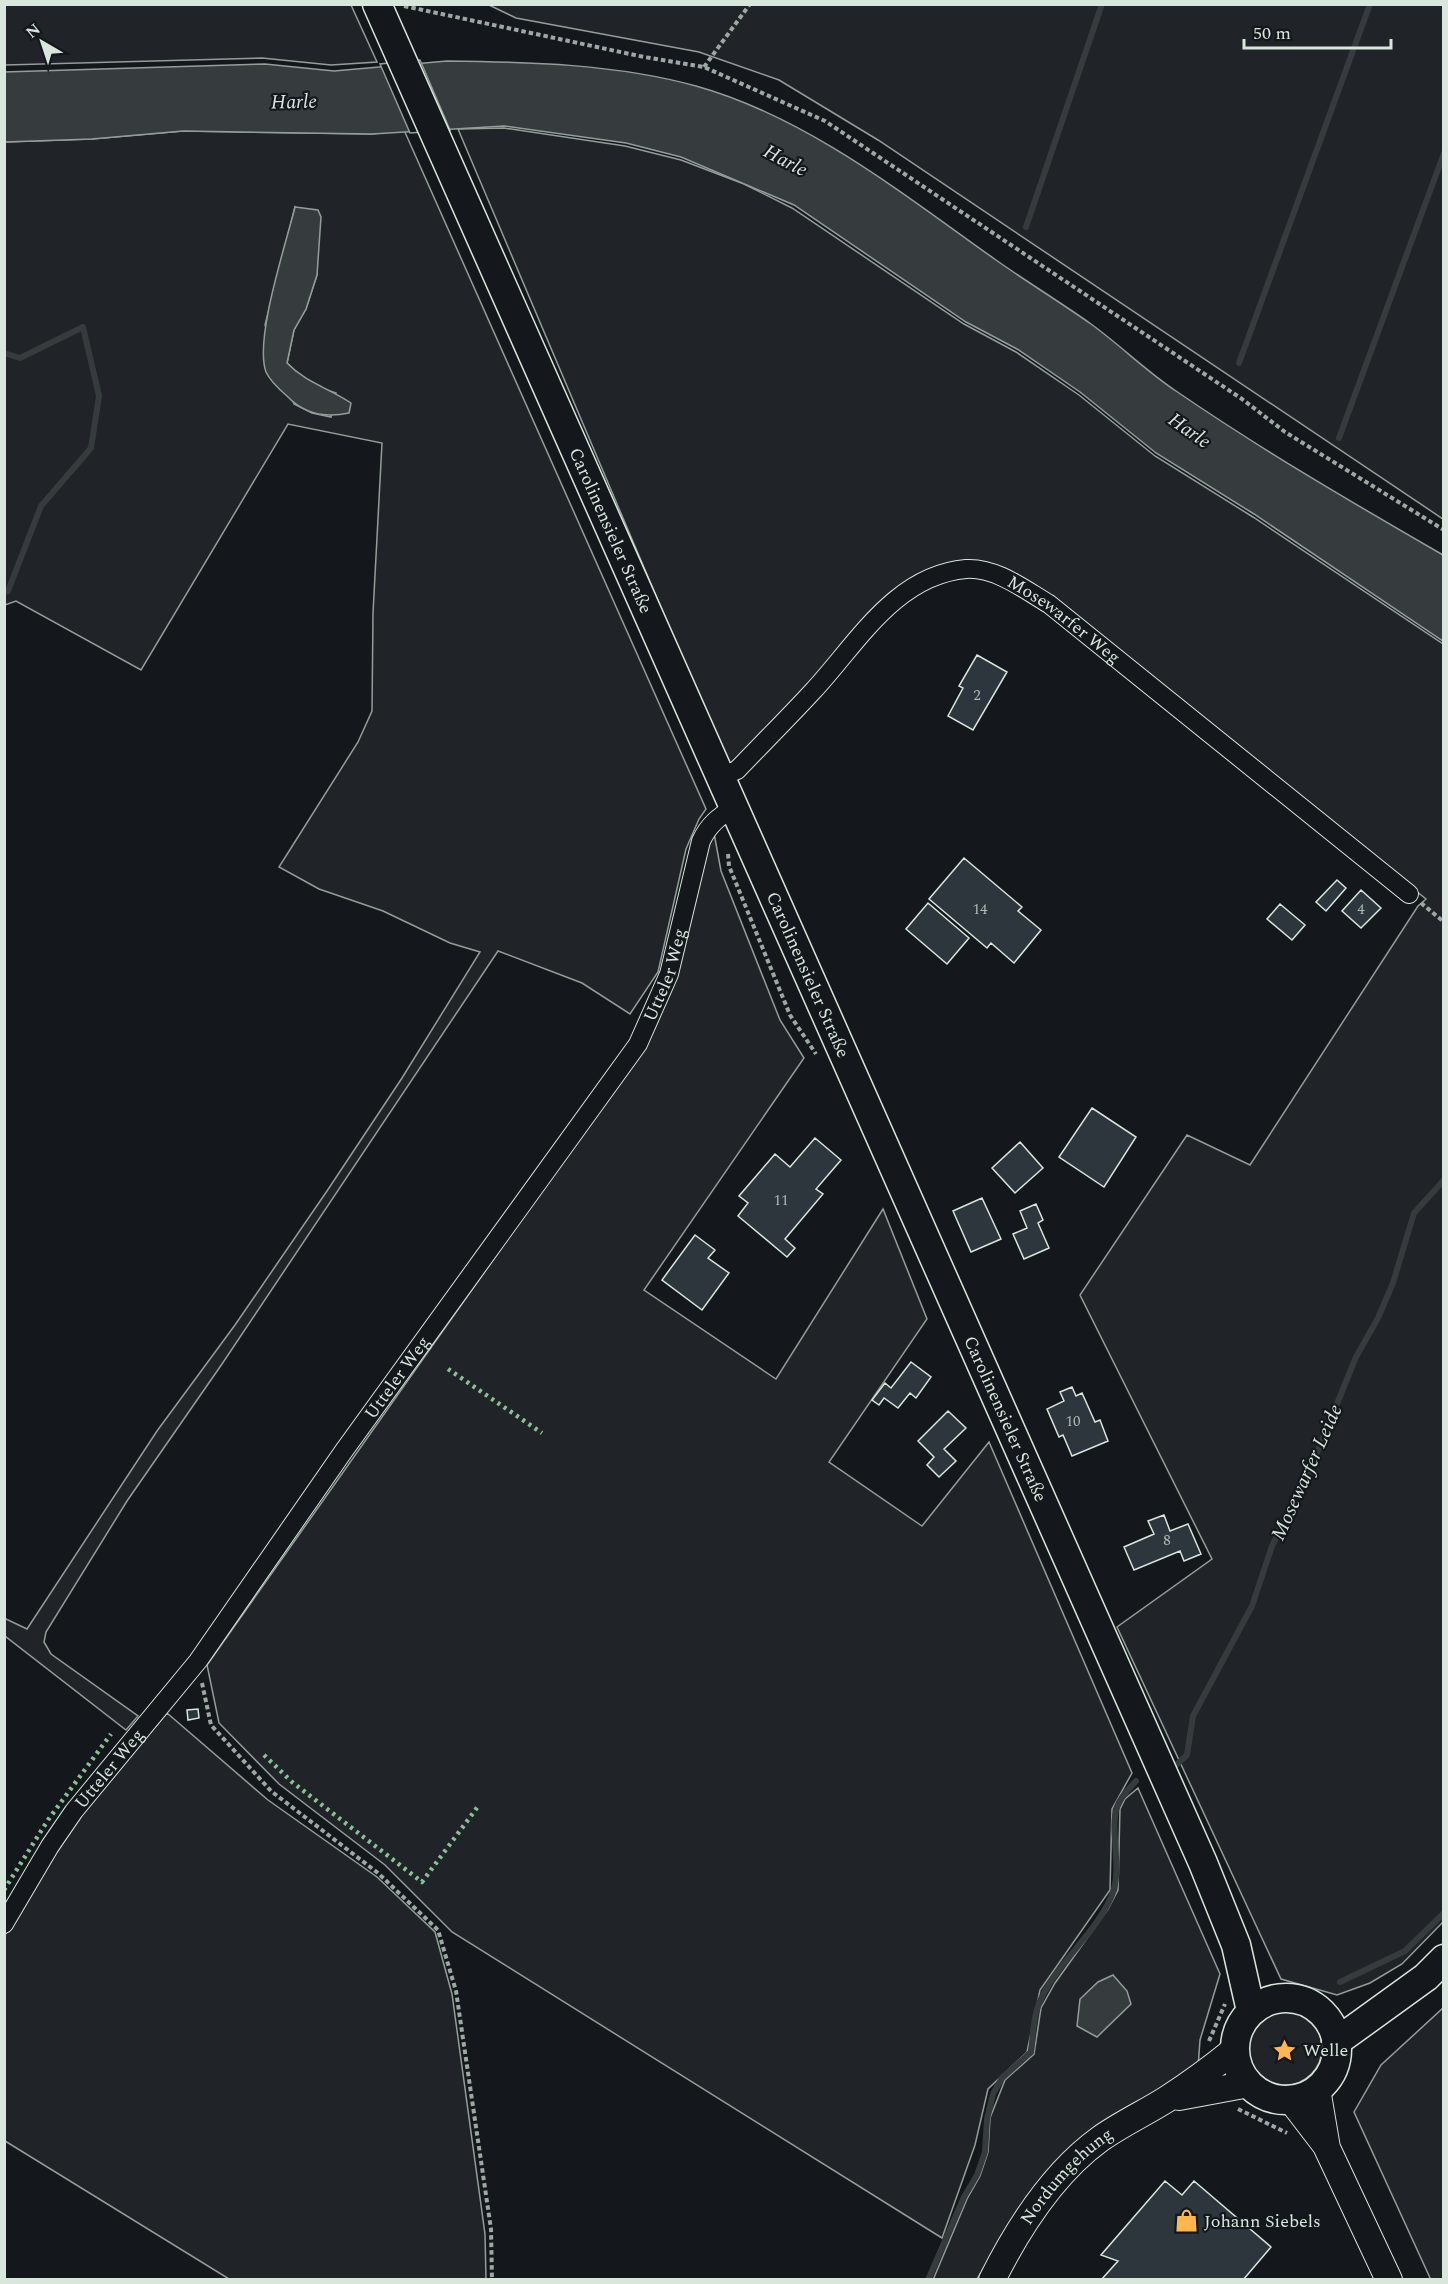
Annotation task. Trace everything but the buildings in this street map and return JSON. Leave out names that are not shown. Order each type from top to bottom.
[{"type":"main road","name":"Carolinensieler Straße","points":[[378,8],[1203,1863],[1236,1945],[1251,2012]]},
{"type":"main road","name":"Carolinensieler Straße","points":[[1236,1945],[1279,1998]]},
{"type":"main road","points":[[1331,2029],[1399,1995],[1426,1977],[1443,1959]]},
{"type":"main road","points":[[1279,1998],[1305,2002],[1331,2029],[1333,2068],[1317,2089],[1291,2100],[1275,2099],[1235,2086],[1239,2067],[1234,2050],[1243,2022],[1251,2012],[1266,2002],[1279,1998]]},
{"type":"main road","name":"Nordumgehung","points":[[992,2280],[1041,2200],[1074,2161],[1100,2139],[1167,2099],[1234,2050]]},
{"type":"main road","name":"Nordumgehung","points":[[1167,2099],[1235,2086]]},
{"type":"main road","points":[[1317,2089],[1327,2148]]},
{"type":"main road","points":[[1291,2100],[1327,2148],[1389,2280]]},
{"type":"street","name":"Mosewarfer Weg","points":[[721,777],[737,770],[813,691],[873,620],[909,590],[930,578],[967,569],[994,573],[1049,604],[1409,894]]},
{"type":"street","name":"Utteler Weg","points":[[4,1924],[50,1846],[74,1811],[198,1661],[336,1461],[638,1044],[669,974],[701,841],[707,829],[718,817],[734,807]]},
{"type":"path","points":[[704,67],[750,4]]},
{"type":"path","points":[[378,8],[405,6],[644,57],[704,67],[825,121],[1242,399],[1286,432],[1443,530]]},
{"type":"path","points":[[1409,894],[1443,922]]},
{"type":"path","points":[[198,1661],[211,1725],[271,1791],[378,1873],[438,1930],[456,1991],[491,2229],[492,2280]]},
{"type":"path","points":[[1235,2086],[1235,2107],[1292,2135]]},
{"type":"shaded area","points":[[4,5],[351,5],[377,62],[331,65],[262,58],[5,65]]},
{"type":"shaded area","points":[[489,5],[1443,5],[1443,519],[878,140],[779,80],[699,52],[516,18]]},
{"type":"shaded area","points":[[504,128],[625,146],[681,160],[744,184],[792,208],[964,324],[1016,352],[1079,395],[1155,456],[1253,517],[1443,644],[1443,1922],[1402,1964],[1370,1983],[1337,1995],[1281,1979],[1117,1627],[1212,1559],[1080,1295],[1187,1135],[1250,1165],[1418,906],[1426,899],[1057,603],[968,561],[904,583],[729,768],[458,129]]},
{"type":"shaded area","points":[[404,130],[706,809],[686,849],[658,972],[630,1014],[582,983],[498,951],[222,1364],[127,1501],[46,1632],[44,1642],[51,1654],[138,1716],[126,1730],[5,1636],[4,1618],[27,1629],[157,1431],[235,1325],[327,1191],[402,1078],[480,952],[450,943],[383,911],[319,889],[279,867],[358,742],[372,711],[373,613],[382,443],[288,424],[141,670],[16,601],[5,605],[5,142],[92,139],[183,131],[372,134]],"holes":[[[295,207],[317,249],[317,275],[306,309],[294,330],[287,363],[310,381],[336,393],[331,417],[312,413],[294,404],[265,325]]]},
{"type":"shaded area","points":[[714,833],[721,871],[780,1020],[804,1058],[644,1290],[776,1379],[883,1209],[927,1319],[829,1462],[922,1526],[989,1442],[1132,1773],[1112,1809],[1110,1890],[1040,1990],[1027,2052],[988,2089],[975,2145],[942,2238],[452,1932],[385,1865],[279,1784],[219,1723],[207,1665],[644,1046],[702,862]]},
{"type":"shaded area","points":[[167,1713],[268,1800],[377,1877],[435,1932],[452,1994],[485,2234],[486,2279],[229,2279],[5,2141],[4,1933],[81,1815]]},
{"type":"shaded area","points":[[1138,1788],[1220,1974],[1200,2040],[1198,2068],[1037,2185],[977,2279],[933,2280],[967,2199],[980,2176],[988,2152],[990,2118],[1005,2080],[1034,2054],[1041,2008],[1055,1983],[1108,1909],[1118,1890],[1120,1809],[1125,1799]]},
{"type":"shaded area","points":[[1443,2008],[1444,2279],[1431,2280],[1354,2112],[1381,2065]]},
{"type":"shaded area","points":[[1278,2011],[1292,2011],[1306,2017],[1316,2027],[1322,2041],[1320,2062],[1306,2079],[1292,2085],[1278,2085],[1264,2079],[1254,2069],[1248,2055],[1248,2041],[1254,2027],[1264,2017]]},
{"type":"water","name":"Harle","points":[[447,61],[510,62],[604,69],[696,86],[777,117],[853,160],[1091,324],[1165,383],[1208,413],[1308,476],[1443,555],[1443,641],[1254,514],[1156,453],[1080,392],[1017,349],[966,322],[794,205],[681,157],[626,143],[504,126],[372,134],[183,131],[92,139],[5,142],[4,72],[265,64],[334,71]]},
{"type":"water","points":[[295,207],[318,210],[321,217],[317,275],[306,309],[294,330],[287,363],[302,376],[351,403],[349,413],[324,415],[308,411],[278,388],[266,372],[263,357],[268,315]]},
{"type":"water","points":[[1113,1975],[1127,1991],[1131,2004],[1097,2037],[1077,2026],[1080,1999],[1098,1982]]},
{"type":"pier","points":[[420,60],[450,130],[410,133],[380,64]]},
{"type":"waterway","points":[[1026,227],[1102,4]]},
{"type":"waterway","points":[[1239,363],[1370,4]]},
{"type":"waterway","points":[[1339,438],[1444,153]]},
{"type":"waterway","points":[[4,353],[20,358],[83,327],[99,396],[91,448],[41,506],[8,591],[4,592]]},
{"type":"waterway","name":"Mosewarfer Leide","points":[[1174,1767],[1187,1755],[1193,1716],[1252,1606],[1272,1546],[1313,1463],[1356,1357],[1378,1318],[1393,1283],[1414,1213],[1444,1180]]},
{"type":"waterway","name":"Mosewarfer Leide","points":[[928,2280],[964,2197],[977,2175],[985,2152],[987,2119],[993,2094],[1002,2078],[1031,2052],[1036,2011],[1045,1991],[1064,1963],[1096,1924],[1112,1895],[1116,1873],[1114,1827],[1117,1807],[1122,1796],[1136,1781]]},
{"type":"waterway","points":[[1340,1982],[1405,1951],[1444,1913]]},
{"type":"hedge","points":[[448,1369],[542,1433]]},
{"type":"hedge","points":[[4,1890],[48,1820],[111,1734]]},
{"type":"hedge","points":[[264,1755],[292,1782],[422,1882],[479,1805]]},
{"type":"place","name":"Welle","points":[[1285,2050]]},
{"type":"place","name":"Johann Siebels","points":[[1186,2221]]}]
